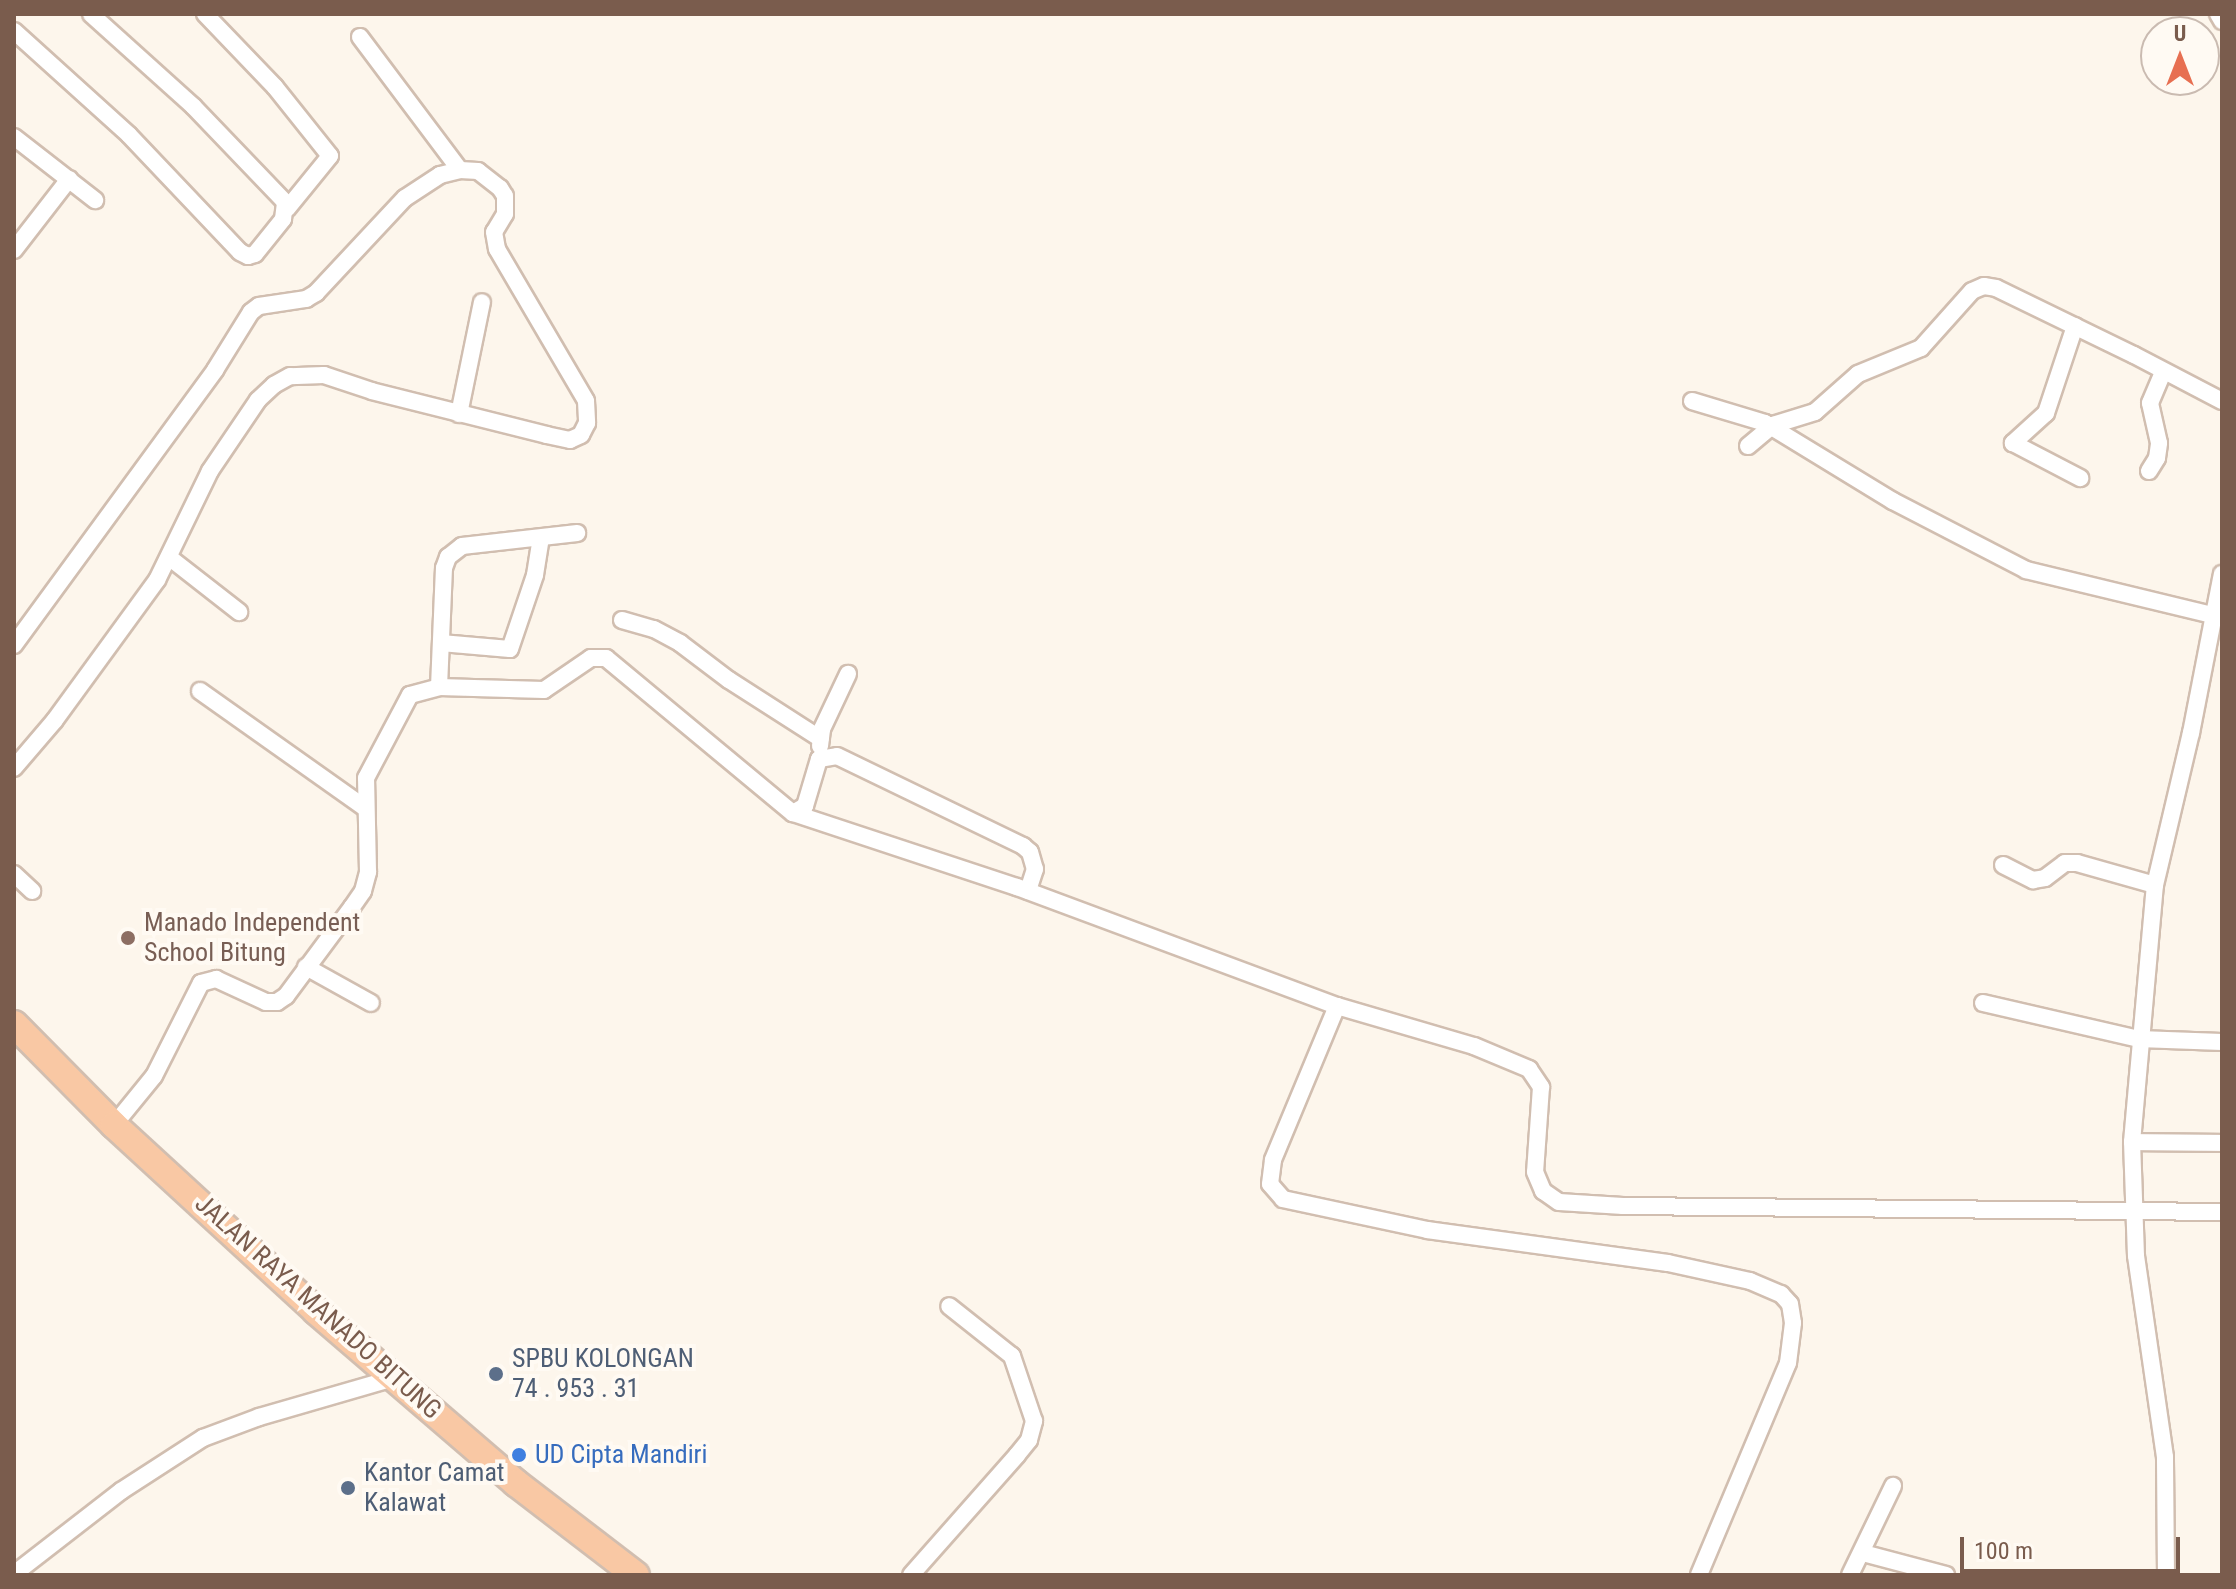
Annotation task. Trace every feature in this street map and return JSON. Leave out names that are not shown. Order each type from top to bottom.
[{"type":"highway","name":"JALAN RAYA MANADO BITUNG","points":[[14,1024],[114,1125],[284,1282],[516,1483],[636,1575]]},
{"type":"street","points":[[91,14],[236,148],[287,209]]},
{"type":"street","points":[[14,31],[129,135],[244,255],[252,256],[260,250],[287,209],[330,156],[275,87],[205,14]]},
{"type":"street","points":[[2218,14],[2222,21]]},
{"type":"street","points":[[360,37],[460,170]]},
{"type":"street","points":[[15,139],[95,200]]},
{"type":"street","points":[[14,645],[215,370],[251,312],[259,306],[306,299],[316,293],[405,198],[440,175],[460,170],[484,174],[505,196],[505,214],[494,232],[497,249],[586,401],[588,414],[581,435],[570,440],[459,414],[324,375],[290,376],[274,385],[258,400],[227,446],[196,499],[170,558],[55,720],[14,768]]},
{"type":"street","points":[[14,250],[69,179]]},
{"type":"street","points":[[1748,446],[1771,426],[1810,415],[1858,374],[1921,348],[1972,291],[1981,287],[1996,288],[2222,401]]},
{"type":"street","points":[[459,414],[482,302]]},
{"type":"street","points":[[2075,326],[2046,413],[2013,443],[2080,478]]},
{"type":"street","points":[[2149,471],[2157,458],[2159,443],[2150,403],[2163,372]]},
{"type":"street","points":[[1692,401],[1771,426],[1893,501],[2015,565],[2081,585],[2212,615]]},
{"type":"street","points":[[439,687],[444,568],[448,557],[462,546],[577,533]]},
{"type":"street","points":[[441,643],[510,649],[535,575],[541,538]]},
{"type":"street","points":[[170,558],[239,612]]},
{"type":"street","points":[[2166,1575],[2165,1457],[2132,1210],[2132,1142],[2155,885],[2191,733],[2222,574]]},
{"type":"street","points":[[622,620],[654,629],[680,643],[729,680],[821,739]]},
{"type":"street","points":[[114,1125],[154,1076],[201,983],[216,979],[273,1003],[286,996],[365,886],[368,872],[366,778],[403,703],[415,692],[439,687],[544,690],[591,658],[606,658],[793,813],[1028,891],[1337,1006],[1474,1046],[1529,1069],[1541,1087],[1535,1172],[1543,1191],[1559,1202],[1623,1206],[2222,1212]]},
{"type":"street","points":[[793,813],[805,806],[817,763],[822,729],[848,674]]},
{"type":"street","points":[[200,691],[365,808]]},
{"type":"street","points":[[817,763],[822,757],[837,756],[1023,846],[1030,852],[1035,869],[1028,891]]},
{"type":"street","points":[[2003,865],[2026,878],[2039,879],[2065,863],[2077,863],[2155,885]]},
{"type":"street","points":[[14,874],[32,891]]},
{"type":"street","points":[[306,967],[371,1003]]},
{"type":"street","points":[[1983,1003],[2139,1039],[2222,1042]]},
{"type":"street","points":[[1337,1006],[1273,1160],[1270,1184],[1283,1199],[1427,1230],[1683,1266],[1769,1287],[1790,1304],[1793,1323],[1788,1363],[1699,1575]]},
{"type":"street","points":[[2132,1142],[2222,1143]]},
{"type":"street","points":[[911,1575],[1029,1440],[1034,1421],[1012,1356],[949,1306]]},
{"type":"street","points":[[14,1574],[121,1491],[203,1438],[259,1417],[394,1378]]},
{"type":"street","points":[[1850,1575],[1893,1486]]},
{"type":"street","points":[[1863,1553],[1946,1575]]},
{"type":"place","name":"Manado Independent School Bitung","points":[[128,938]]},
{"type":"place","name":"SPBU KOLONGAN 74 . 953 . 31","points":[[496,1374]]},
{"type":"place","name":"UD Cipta Mandiri","points":[[519,1455]]},
{"type":"place","name":"Kantor Camat Kalawat","points":[[348,1488]]}]
